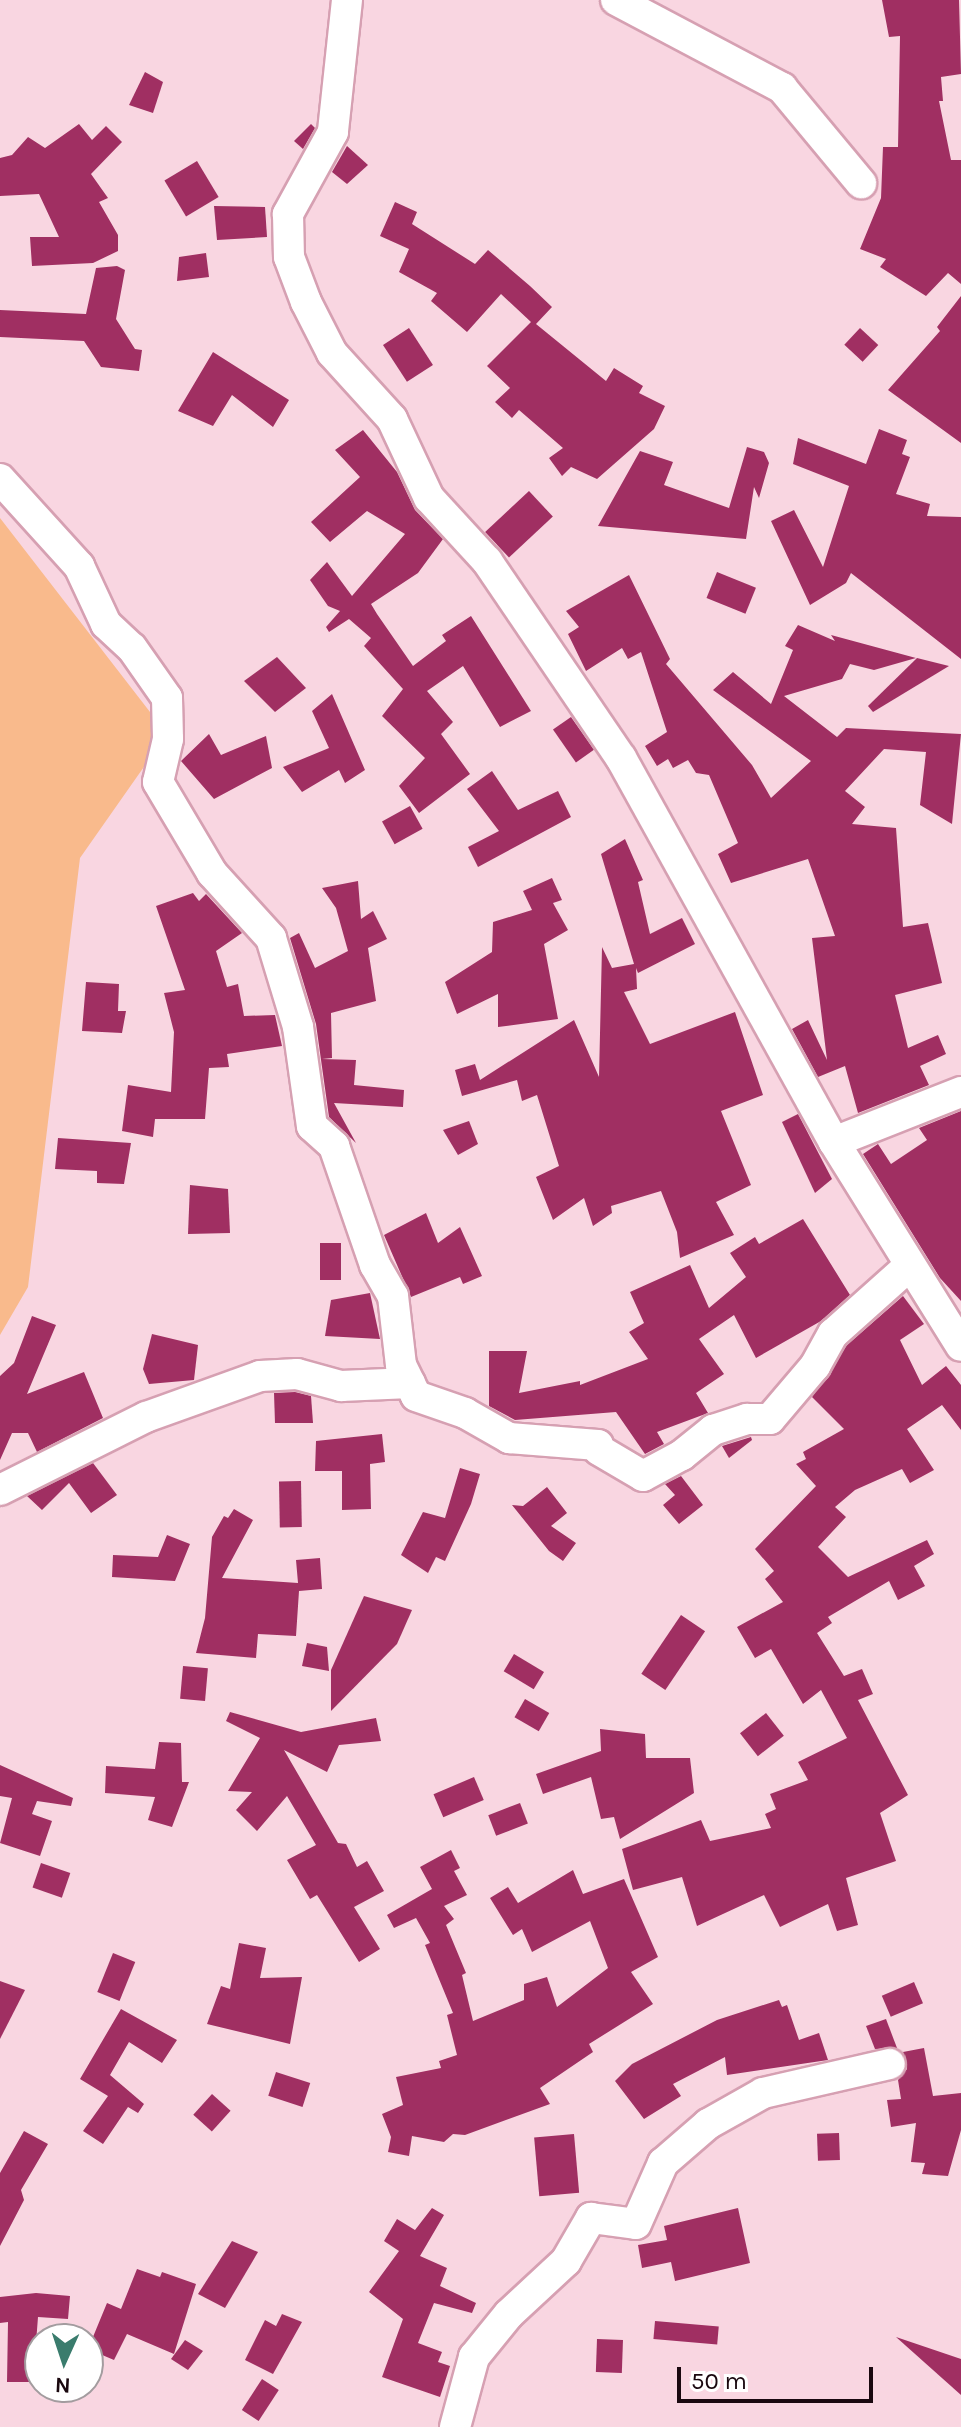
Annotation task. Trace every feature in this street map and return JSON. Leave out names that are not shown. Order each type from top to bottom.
[{"type":"street","points":[[347,0],[333,132],[288,214],[289,257],[306,302],[332,353],[392,419],[429,498],[487,561],[621,758],[834,1142],[961,1346]]},
{"type":"street","points":[[616,0],[782,88],[861,183]]},
{"type":"street","points":[[0,479],[79,566],[106,624],[132,648],[167,698],[168,739],[158,782],[212,873],[271,938],[298,1027],[312,1126],[334,1146],[375,1265],[393,1296],[401,1365],[416,1396],[465,1413],[509,1438],[598,1445],[599,1450],[643,1476],[682,1455],[713,1430],[747,1419],[770,1419],[815,1366],[833,1334],[909,1266]]},
{"type":"street","points":[[834,1142],[961,1092]]},
{"type":"street","points":[[0,1490],[146,1417],[260,1376],[297,1374],[341,1386],[410,1383]]},
{"type":"street","points":[[455,2427],[474,2357],[509,2314],[566,2261],[591,2218],[636,2224],[663,2163],[708,2124],[763,2093],[890,2064]]},
{"type":"shaded area","points":[[0,518],[167,734],[80,858],[28,1287],[0,1335]]},
{"type":"building","points":[[882,0],[959,0],[961,74],[941,77],[943,101],[939,101],[951,160],[961,160],[961,284],[948,273],[926,296],[880,267],[886,259],[860,249],[881,198],[883,147],[898,147],[900,36],[889,37]]},
{"type":"building","points":[[145,72],[163,82],[153,113],[129,105]]},
{"type":"building","points":[[79,124],[92,140],[106,126],[122,142],[91,174],[108,198],[99,202],[118,235],[118,251],[93,263],[32,266],[30,237],[59,237],[39,194],[0,196],[0,158],[12,155],[28,137],[45,148]]},
{"type":"building","points":[[311,124],[315,128],[303,149],[294,141]]},
{"type":"building","points":[[347,146],[368,165],[347,184],[332,172]]},
{"type":"building","points":[[197,161],[219,197],[186,217],[164,181]]},
{"type":"building","points":[[395,202],[417,212],[412,224],[475,264],[488,250],[530,286],[552,307],[536,324],[606,381],[614,368],[643,386],[639,393],[665,406],[654,429],[597,479],[571,467],[562,476],[549,458],[563,448],[519,410],[512,418],[495,402],[510,388],[487,366],[531,322],[501,294],[467,332],[431,301],[437,293],[399,272],[409,249],[380,236]]},
{"type":"building","points":[[214,206],[265,207],[267,237],[217,240]]},
{"type":"building","points":[[206,253],[209,277],[177,281],[179,257]]},
{"type":"building","points":[[117,266],[125,270],[116,319],[135,349],[142,350],[139,371],[101,367],[84,341],[0,337],[0,310],[86,314],[96,268]]},
{"type":"building","points":[[961,296],[961,443],[888,390],[940,331],[937,327]]},
{"type":"building","points":[[409,328],[433,365],[407,382],[383,345]]},
{"type":"building","points":[[860,328],[878,345],[863,362],[844,345]]},
{"type":"building","points":[[213,352],[289,400],[273,427],[232,395],[213,426],[178,411]]},
{"type":"building","points":[[879,429],[907,440],[902,454],[910,457],[896,494],[930,504],[927,516],[961,517],[961,659],[851,573],[846,583],[810,605],[771,521],[794,510],[823,567],[849,486],[793,464],[798,438],[866,464]]},
{"type":"building","points":[[363,430],[397,472],[415,510],[443,539],[418,573],[371,604],[413,666],[446,641],[442,635],[471,616],[531,711],[500,727],[463,666],[427,691],[453,722],[441,734],[470,774],[419,813],[399,786],[425,758],[382,716],[403,689],[364,646],[371,638],[349,619],[329,632],[326,627],[340,611],[328,606],[310,580],[327,562],[352,596],[405,534],[367,511],[330,542],[311,522],[360,477],[335,450]]},
{"type":"building","points":[[747,447],[764,452],[769,463],[759,498],[754,487],[746,539],[598,526],[640,451],[673,462],[664,485],[729,508]]},
{"type":"building","points":[[529,491],[553,517],[509,558],[485,532]]},
{"type":"building","points":[[717,572],[756,588],[745,614],[707,598]]},
{"type":"building","points":[[629,575],[670,659],[666,664],[752,765],[771,798],[811,761],[713,690],[733,672],[771,704],[793,650],[785,646],[798,625],[835,641],[831,635],[916,658],[874,670],[850,664],[842,679],[784,696],[837,737],[846,728],[961,734],[952,824],[920,805],[926,752],[884,749],[845,791],[865,807],[852,824],[896,828],[903,927],[928,923],[942,983],[895,995],[908,1048],[938,1035],[946,1054],[920,1066],[929,1085],[858,1113],[845,1066],[818,1077],[792,1029],[808,1020],[827,1060],[812,938],[835,936],[808,859],[731,883],[718,854],[738,843],[709,775],[696,773],[688,760],[673,768],[668,759],[657,766],[645,746],[667,732],[641,652],[628,659],[622,648],[586,671],[568,634],[579,627],[566,611]]},
{"type":"building","points":[[277,657],[306,688],[275,712],[244,681]]},
{"type":"building","points":[[917,658],[949,666],[873,712],[868,706]]},
{"type":"building","points":[[332,694],[365,770],[345,783],[339,770],[302,792],[283,767],[329,748],[312,711]]},
{"type":"building","points":[[571,717],[594,750],[576,762],[553,730]]},
{"type":"building","points":[[209,734],[221,755],[266,736],[272,768],[214,799],[181,761]]},
{"type":"building","points":[[492,771],[518,810],[558,791],[571,817],[478,867],[468,847],[499,831],[467,789]]},
{"type":"building","points":[[410,806],[423,829],[395,844],[382,822]]},
{"type":"building","points":[[625,839],[643,880],[638,882],[650,934],[682,918],[695,944],[638,973],[636,968],[637,989],[624,992],[650,1044],[735,1012],[763,1095],[721,1111],[751,1185],[716,1202],[734,1235],[680,1258],[677,1232],[661,1191],[611,1206],[612,1213],[593,1226],[584,1198],[553,1220],[536,1177],[559,1166],[537,1095],[522,1101],[517,1080],[462,1096],[455,1070],[475,1064],[480,1080],[574,1020],[599,1077],[602,947],[612,968],[634,964],[601,854]]},
{"type":"building","points":[[552,878],[562,900],[553,903],[568,930],[544,944],[558,1019],[498,1027],[498,994],[457,1014],[445,982],[492,952],[493,922],[532,910],[523,891]]},
{"type":"building","points":[[358,881],[361,919],[373,911],[387,939],[368,948],[376,1001],[331,1013],[332,1058],[322,1059],[356,1060],[354,1085],[404,1090],[403,1107],[334,1103],[356,1143],[329,1117],[316,1024],[290,938],[299,933],[315,968],[348,951],[336,908],[322,888]]},
{"type":"building","points":[[193,893],[199,901],[206,894],[242,933],[216,951],[227,987],[238,984],[244,1016],[275,1015],[282,1046],[227,1054],[229,1067],[209,1068],[205,1119],[155,1119],[153,1137],[122,1131],[128,1085],[171,1092],[174,1032],[164,993],[185,990],[156,906]]},
{"type":"building","points":[[86,982],[119,984],[118,1011],[126,1011],[122,1033],[82,1031]]},
{"type":"building","points":[[961,1111],[961,1301],[940,1278],[863,1154],[878,1144],[891,1164],[927,1140],[919,1128]]},
{"type":"building","points":[[798,1114],[832,1179],[815,1193],[782,1122]]},
{"type":"building","points":[[469,1121],[478,1144],[458,1155],[443,1130]]},
{"type":"building","points":[[58,1138],[131,1143],[124,1184],[97,1183],[97,1171],[55,1169]]},
{"type":"building","points":[[190,1185],[228,1189],[230,1233],[188,1234]]},
{"type":"building","points":[[426,1213],[438,1243],[460,1227],[482,1276],[463,1284],[460,1277],[411,1297],[384,1235]]},
{"type":"building","points":[[803,1219],[850,1295],[821,1321],[756,1358],[734,1315],[699,1339],[724,1374],[696,1393],[708,1413],[657,1432],[664,1444],[645,1454],[616,1412],[515,1420],[489,1406],[489,1351],[527,1351],[519,1393],[580,1381],[580,1385],[648,1359],[629,1332],[644,1323],[630,1292],[690,1265],[709,1308],[746,1277],[730,1253],[755,1237],[759,1244]]},
{"type":"building","points":[[320,1243],[341,1243],[341,1280],[320,1280]]},
{"type":"building","points":[[370,1293],[380,1339],[325,1336],[331,1300]]},
{"type":"building","points":[[903,1296],[924,1324],[900,1340],[922,1385],[946,1366],[961,1385],[961,1430],[942,1405],[907,1429],[934,1470],[910,1483],[902,1469],[855,1490],[835,1507],[846,1517],[818,1547],[848,1577],[927,1540],[934,1554],[914,1566],[925,1586],[898,1600],[889,1581],[828,1617],[832,1623],[817,1633],[844,1676],[862,1669],[873,1694],[858,1700],[908,1795],[880,1813],[896,1861],[846,1878],[858,1925],[837,1931],[828,1904],[780,1927],[764,1895],[697,1926],[682,1877],[633,1890],[622,1849],[701,1820],[710,1841],[771,1828],[765,1814],[776,1809],[770,1794],[808,1780],[798,1762],[847,1738],[821,1690],[803,1704],[771,1649],[755,1658],[737,1627],[783,1602],[765,1579],[774,1571],[755,1549],[816,1486],[796,1464],[806,1459],[803,1452],[844,1429],[812,1397],[847,1345]]},
{"type":"building","points":[[32,1316],[56,1325],[27,1394],[84,1372],[103,1418],[37,1452],[28,1433],[12,1433],[0,1460],[0,1376],[14,1363]]},
{"type":"building","points":[[152,1334],[198,1345],[194,1380],[149,1384],[143,1369]]},
{"type":"building","points":[[295,1392],[311,1396],[313,1423],[275,1423],[274,1393]]},
{"type":"building","points":[[382,1434],[385,1462],[370,1464],[371,1509],[342,1510],[342,1471],[315,1471],[316,1441]]},
{"type":"building","points":[[751,1437],[752,1440],[729,1458],[722,1446]]},
{"type":"building","points":[[93,1463],[117,1495],[91,1513],[69,1483],[42,1510],[27,1496]]},
{"type":"building","points":[[460,1468],[480,1474],[471,1504],[445,1561],[436,1557],[428,1573],[401,1555],[423,1512],[445,1518]]},
{"type":"building","points":[[681,1476],[703,1505],[679,1524],[663,1505],[675,1495],[665,1484]]},
{"type":"building","points":[[279,1481],[301,1481],[302,1527],[280,1527]]},
{"type":"building","points":[[547,1487],[567,1513],[551,1526],[576,1543],[563,1561],[549,1551],[512,1505],[523,1506]]},
{"type":"building","points":[[234,1509],[253,1520],[222,1578],[298,1583],[296,1560],[320,1558],[322,1589],[299,1591],[296,1636],[258,1634],[256,1658],[196,1653],[205,1618],[212,1537],[224,1516],[228,1518]]},
{"type":"building","points":[[167,1535],[190,1544],[175,1581],[112,1577],[113,1555],[158,1557]]},
{"type":"building","points":[[364,1596],[412,1610],[397,1644],[331,1711],[331,1670]]},
{"type":"building","points":[[681,1615],[705,1631],[665,1690],[641,1674]]},
{"type":"building","points":[[307,1643],[327,1647],[329,1671],[302,1666]]},
{"type":"building","points":[[514,1654],[544,1672],[534,1689],[504,1671]]},
{"type":"building","points":[[183,1666],[208,1668],[205,1701],[180,1699]]},
{"type":"building","points":[[525,1699],[549,1713],[539,1731],[514,1717]]},
{"type":"building","points":[[230,1712],[301,1732],[376,1718],[381,1741],[339,1745],[327,1772],[284,1750],[338,1843],[346,1844],[357,1867],[367,1861],[384,1891],[354,1907],[380,1949],[359,1962],[317,1895],[310,1899],[287,1860],[316,1845],[287,1796],[257,1831],[236,1810],[252,1792],[228,1791],[260,1738],[226,1721]]},
{"type":"building","points":[[766,1713],[784,1736],[758,1756],[740,1733]]},
{"type":"building","points":[[600,1729],[645,1734],[646,1758],[690,1758],[694,1793],[620,1839],[614,1817],[601,1819],[591,1777],[543,1794],[536,1774],[601,1751]]},
{"type":"building","points":[[159,1742],[181,1743],[182,1782],[189,1782],[172,1827],[148,1820],[155,1797],[105,1793],[106,1766],[155,1769]]},
{"type":"building","points":[[0,1765],[73,1798],[71,1806],[37,1801],[32,1814],[52,1821],[40,1856],[0,1843],[12,1798],[0,1796]]},
{"type":"building","points":[[474,1777],[484,1800],[443,1817],[433,1794]]},
{"type":"building","points":[[520,1803],[528,1824],[496,1836],[488,1815]]},
{"type":"building","points":[[451,1850],[460,1868],[454,1871],[467,1895],[444,1906],[454,1919],[446,1925],[466,1973],[462,1975],[473,2021],[524,2000],[524,1984],[547,1977],[557,2007],[608,1968],[590,1921],[532,1952],[522,1929],[513,1935],[490,1898],[508,1887],[518,1903],[573,1870],[583,1894],[624,1879],[658,1957],[631,1972],[653,2004],[589,2044],[593,2052],[540,2088],[550,2104],[465,2135],[453,2134],[444,2142],[412,2136],[409,2156],[388,2152],[391,2137],[382,2114],[403,2105],[396,2077],[441,2068],[439,2061],[457,2055],[447,2015],[453,2013],[425,1945],[430,1943],[416,1918],[394,1928],[387,1915],[432,1889],[420,1867]]},
{"type":"building","points":[[41,1863],[70,1873],[62,1898],[33,1888]]},
{"type":"building","points":[[239,1943],[266,1948],[260,1978],[302,1977],[290,2044],[207,2024],[221,1986],[230,1989]]},
{"type":"building","points":[[113,1953],[135,1962],[120,2001],[97,1992]]},
{"type":"building","points":[[0,1981],[25,1990],[0,2039]]},
{"type":"building","points":[[914,1982],[923,2003],[891,2017],[882,1996]]},
{"type":"building","points":[[779,2000],[782,2007],[787,2005],[799,2040],[819,2033],[828,2060],[727,2075],[725,2057],[673,2084],[681,2096],[644,2119],[615,2081],[632,2064],[717,2020]]},
{"type":"building","points":[[121,2009],[177,2040],[162,2063],[129,2042],[110,2075],[144,2104],[138,2113],[128,2107],[103,2144],[83,2131],[108,2096],[80,2079]]},
{"type":"building","points":[[886,2019],[897,2048],[875,2049],[866,2026]]},
{"type":"building","points":[[924,2048],[933,2096],[961,2093],[961,2130],[948,2176],[922,2174],[925,2163],[911,2162],[916,2123],[891,2127],[887,2100],[901,2099],[898,2080],[907,2069],[903,2052]]},
{"type":"building","points":[[276,2072],[310,2083],[303,2107],[268,2096]]},
{"type":"building","points":[[212,2094],[231,2111],[212,2132],[193,2115]]},
{"type":"building","points":[[24,2131],[48,2144],[21,2190],[24,2200],[0,2246],[0,2173]]},
{"type":"building","points":[[839,2133],[840,2160],[818,2161],[817,2134]]},
{"type":"building","points":[[574,2134],[579,2193],[539,2196],[534,2137]]},
{"type":"building","points":[[432,2208],[444,2215],[420,2256],[447,2268],[440,2286],[476,2303],[472,2313],[434,2303],[418,2343],[442,2352],[438,2362],[450,2366],[440,2397],[382,2377],[403,2319],[369,2292],[399,2251],[384,2241],[397,2219],[415,2230]]},
{"type":"building","points":[[738,2208],[750,2263],[675,2281],[671,2262],[642,2268],[638,2245],[667,2240],[664,2226]]},
{"type":"building","points":[[232,2241],[258,2252],[225,2308],[198,2294]]},
{"type":"building","points":[[137,2269],[160,2277],[162,2272],[196,2284],[174,2354],[127,2334],[114,2360],[104,2356],[104,2323],[99,2323],[107,2303],[121,2309]]},
{"type":"building","points":[[36,2293],[70,2296],[68,2319],[38,2317],[38,2323],[24,2323],[24,2382],[7,2382],[8,2322],[0,2323],[0,2297]]},
{"type":"building","points":[[282,2314],[302,2322],[273,2374],[245,2360],[265,2320],[276,2326]]},
{"type":"building","points":[[655,2321],[719,2327],[717,2345],[653,2339]]},
{"type":"building","points":[[896,2337],[961,2359],[961,2395]]},
{"type":"building","points":[[597,2339],[623,2340],[622,2373],[596,2372]]},
{"type":"building","points":[[185,2340],[203,2351],[188,2370],[171,2359]]},
{"type":"building","points":[[262,2379],[279,2390],[259,2421],[242,2410]]}]
